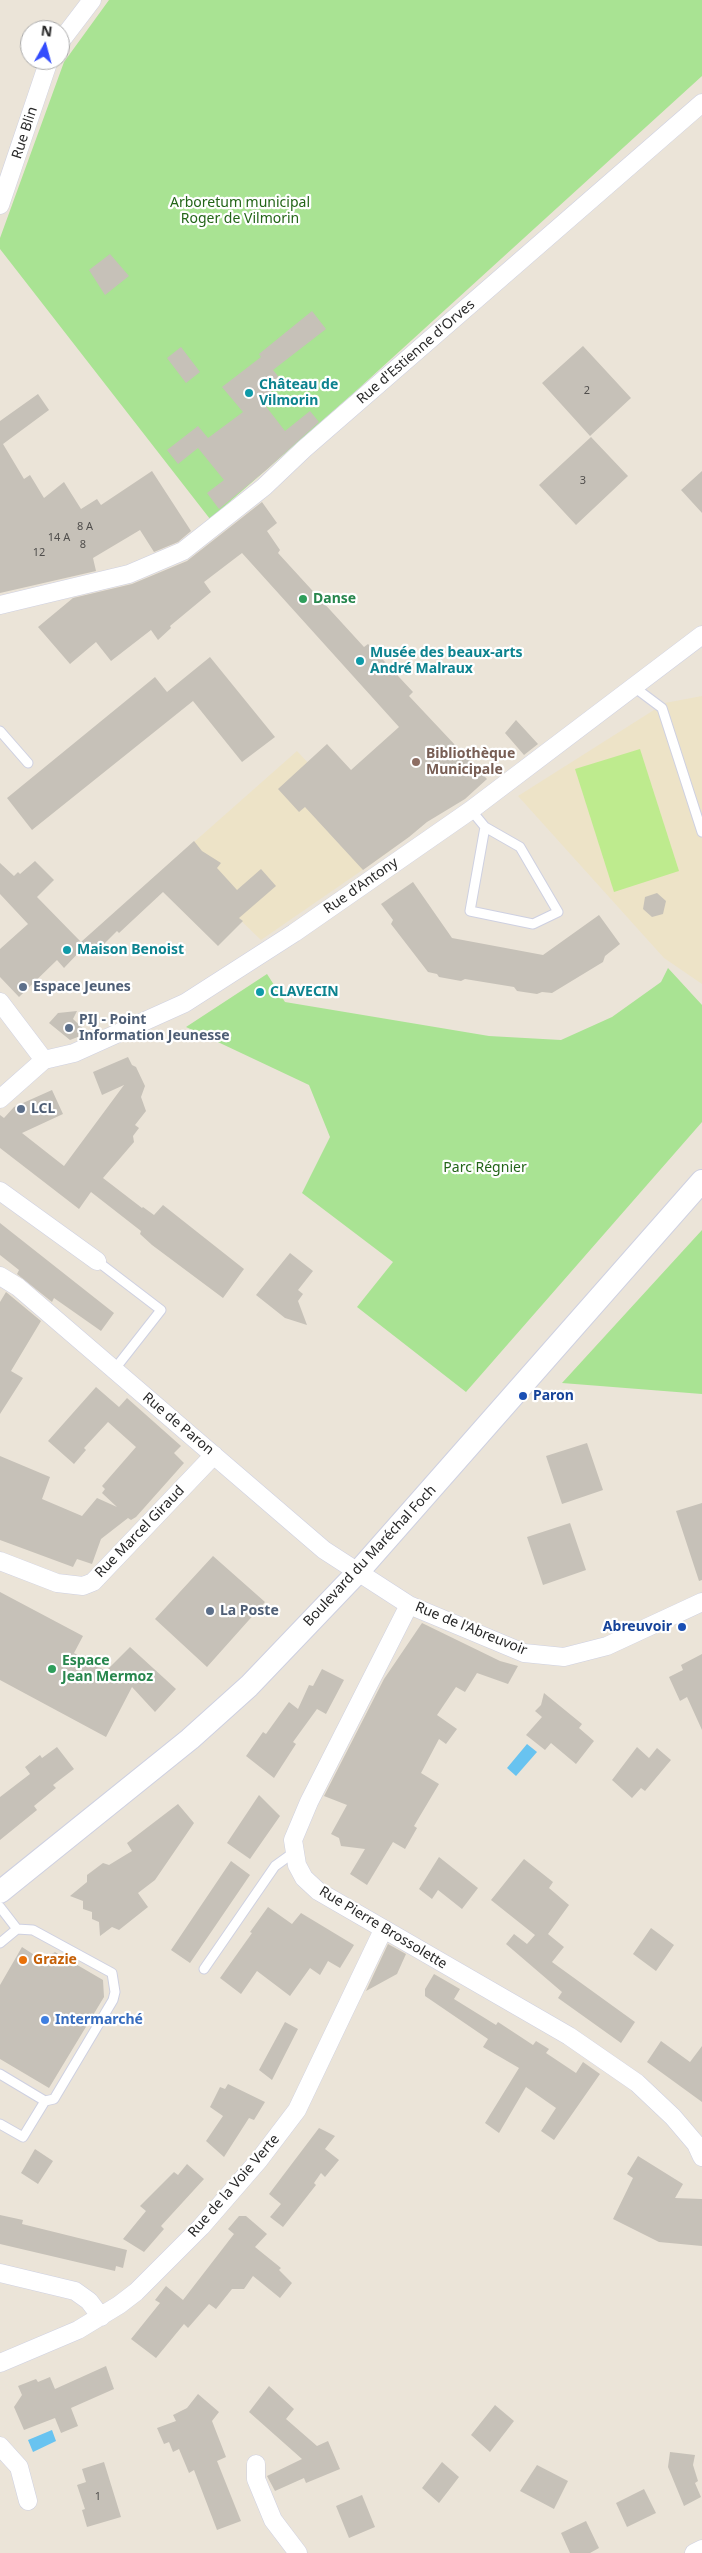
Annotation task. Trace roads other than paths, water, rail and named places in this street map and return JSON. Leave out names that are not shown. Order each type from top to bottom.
[{"type":"street","points":[[70,29],[92,0]]},
{"type":"street","name":"Rue Blin","points":[[0,205],[3,186],[45,70]]},
{"type":"street","name":"Rue d'Estienne d'Orves","points":[[0,605],[129,574],[183,551],[264,487],[319,436],[702,104]]},
{"type":"street","name":"Rue d'Antony","points":[[0,1099],[44,1060],[74,1053],[185,1003],[294,933],[471,810],[702,635]]},
{"type":"street","points":[[0,1002],[44,1060]]},
{"type":"street","name":"Boulevard du Maréchal Foch","points":[[0,1892],[190,1739],[249,1686],[358,1572],[702,1181]]},
{"type":"street","points":[[0,1191],[97,1261]]},
{"type":"street","name":"Rue de Paron","points":[[0,1276],[18,1288],[324,1550],[358,1572]]},
{"type":"street","name":"Rue Marcel Giraud","points":[[0,1561],[57,1583],[83,1586],[93,1582],[214,1455]]},
{"type":"street","name":"Rue de l'Abreuvoir","points":[[358,1572],[409,1605],[524,1653],[564,1657],[607,1646],[702,1602]]},
{"type":"street","points":[[293,1852],[293,1840],[310,1802],[409,1605]]},
{"type":"street","name":"Rue Pierre Brossolette","points":[[293,1852],[304,1878],[318,1891],[569,2036],[636,2083],[673,2117],[700,2146]]},
{"type":"street","name":"Rue de la Voie Verte","points":[[0,2363],[78,2330],[136,2292],[175,2253],[259,2160],[297,2110],[383,1930]]},
{"type":"street","points":[[0,2273],[75,2291],[89,2301],[102,2316]]},
{"type":"street","points":[[0,2446],[19,2467],[28,2501]]},
{"type":"street","points":[[256,2464],[256,2479],[273,2520],[298,2553]]},
{"type":"street","points":[[694,2553],[702,2549]]},
{"type":"lane","points":[[634,688],[662,708],[702,832]]},
{"type":"lane","points":[[0,732],[28,763]]},
{"type":"lane","points":[[471,810],[485,827],[520,847],[558,912],[533,924],[470,912],[485,827]]},
{"type":"lane","points":[[97,1261],[161,1310],[114,1370]]},
{"type":"lane","points":[[204,1969],[274,1866],[293,1852]]},
{"type":"lane","points":[[0,1907],[17,1930]]},
{"type":"lane","points":[[0,1944],[17,1930],[33,1930],[112,1973],[114,1982],[113,2000],[54,2098],[45,2101],[23,2137],[0,2124]]},
{"type":"lane","points":[[0,2074],[45,2101]]},
{"type":"water","points":[[527,1744],[537,1752],[516,1776],[507,1768]]},
{"type":"water","points":[[52,2430],[56,2441],[33,2452],[28,2440]]},
{"type":"place","name":"Château de Vilmorin","points":[[249,393]]},
{"type":"place","name":"Danse","points":[[303,599]]},
{"type":"place","name":"Musée des beaux-arts André Malraux","points":[[360,661]]},
{"type":"place","name":"Bibliothèque Municipale","points":[[416,762]]},
{"type":"place","name":"Maison Benoist","points":[[67,950]]},
{"type":"place","name":"Espace Jeunes","points":[[23,987]]},
{"type":"place","name":"CLAVECIN","points":[[260,992]]},
{"type":"place","name":"PIJ - Point Information Jeunesse","points":[[69,1028]]},
{"type":"place","name":"LCL","points":[[21,1109]]},
{"type":"place","name":"Paron","points":[[523,1396]]},
{"type":"place","name":"La Poste","points":[[210,1611]]},
{"type":"place","name":"Abreuvoir","points":[[682,1627]]},
{"type":"place","name":"Espace Jean Mermoz","points":[[52,1669]]},
{"type":"place","name":"Grazie","points":[[23,1960]]},
{"type":"place","name":"Intermarché","points":[[45,2020]]},
{"type":"park label","name":"Arboretum municipal Roger de Vilmorin","points":[[240,212]]},
{"type":"park label","name":"Parc Régnier","points":[[485,1168]]}]
